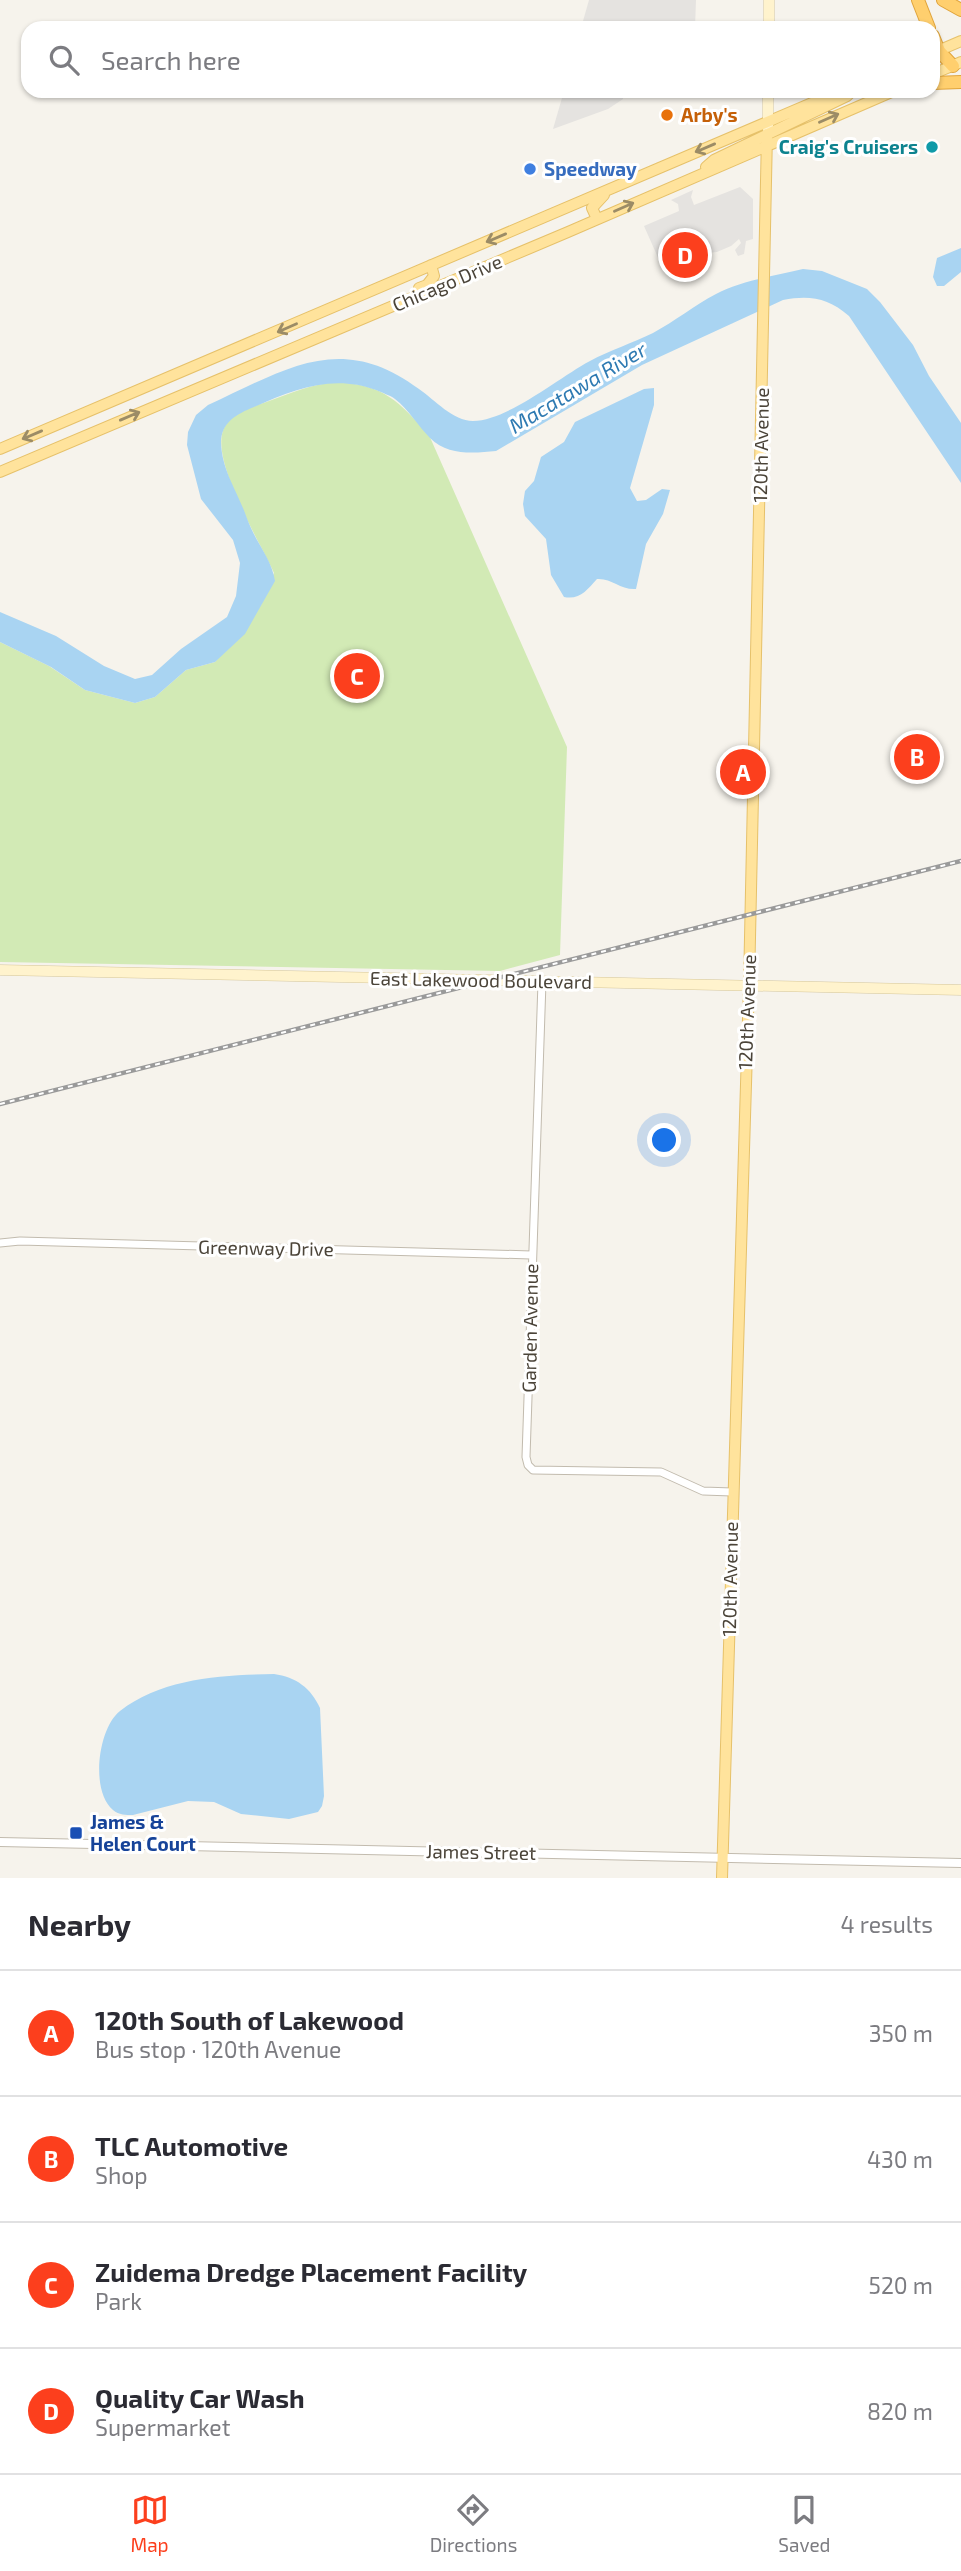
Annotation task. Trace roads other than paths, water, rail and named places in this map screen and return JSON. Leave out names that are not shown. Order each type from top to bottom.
[{"type":"highway","points":[[918,0],[926,21]]},
{"type":"highway","points":[[943,0],[961,10]]},
{"type":"highway","points":[[940,54],[957,64]]},
{"type":"highway","points":[[940,83],[961,82]]},
{"type":"main road","points":[[769,0],[769,21]]},
{"type":"main road","points":[[940,50],[961,41]]},
{"type":"main road","points":[[940,71],[957,64]]},
{"type":"main road","points":[[767,140],[768,98]]},
{"type":"main road","name":"Chicago Drive","points":[[0,449],[824,98]]},
{"type":"main road","points":[[767,140],[840,98]]},
{"type":"main road","name":"Chicago Drive","points":[[0,472],[597,219],[767,140],[876,98]]},
{"type":"main road","name":"120th Avenue","points":[[722,1878],[749,985],[767,140]]},
{"type":"main road","points":[[597,219],[592,208],[594,203],[611,188]]},
{"type":"main road","points":[[349,325],[350,317],[428,285],[434,276],[431,265]]},
{"type":"main road","points":[[73,418],[76,439]]},
{"type":"main road","name":"East Lakewood Boulevard","points":[[0,970],[961,990]]},
{"type":"street","name":"Garden Avenue","points":[[541,982],[531,1255],[528,1465],[533,1470],[661,1472],[703,1491],[732,1492]]},
{"type":"street","name":"Greenway Drive","points":[[0,1243],[31,1241],[531,1255]]},
{"type":"street","name":"James Street","points":[[0,1842],[961,1863]]},
{"type":"water","points":[[961,248],[961,272],[944,286],[937,286],[933,277],[937,258]]},
{"type":"water","name":"Macatawa River","points":[[803,269],[822,271],[867,289],[913,345],[929,376],[961,423],[961,483],[849,316],[834,305],[818,299],[783,300],[642,365],[496,451],[462,452],[445,448],[430,438],[395,399],[360,385],[329,384],[284,394],[236,416],[227,424],[222,436],[222,452],[229,477],[275,581],[245,634],[215,662],[186,670],[155,697],[135,703],[85,690],[51,667],[0,642],[0,612],[56,636],[104,666],[135,679],[152,675],[181,649],[227,617],[236,596],[240,563],[233,540],[201,499],[187,445],[188,432],[196,415],[208,405],[262,379],[313,362],[338,359],[364,362],[390,371],[458,418],[473,421],[487,419],[517,406],[598,357],[653,333],[726,289]]},
{"type":"water","points":[[654,388],[654,405],[630,488],[637,501],[646,500],[662,489],[670,490],[663,514],[646,544],[636,589],[597,579],[579,596],[564,597],[551,575],[546,539],[525,516],[525,491],[534,481],[541,457],[564,442],[575,422],[644,389]]},
{"type":"water","points":[[274,1674],[302,1685],[320,1708],[324,1796],[318,1812],[289,1819],[241,1814],[214,1802],[188,1801],[133,1815],[120,1814],[113,1810],[101,1789],[100,1760],[106,1731],[120,1711],[154,1691],[193,1680]]},
{"type":"railway","points":[[0,1104],[961,861]]},
{"type":"place","name":"Arby's","points":[[667,115]]},
{"type":"place","name":"Craig's Cruisers","points":[[932,147]]},
{"type":"place","name":"Speedway","points":[[530,169]]},
{"type":"place","name":"Quality Car Wash","points":[[685,255]]},
{"type":"place","name":"Zuidema Dredge Placement Facility","points":[[357,676]]},
{"type":"place","name":"TLC Automotive","points":[[917,757]]},
{"type":"place","name":"120th South of Lakewood","points":[[743,772]]},
{"type":"place","name":"James & Helen Court","points":[[76,1833]]}]
